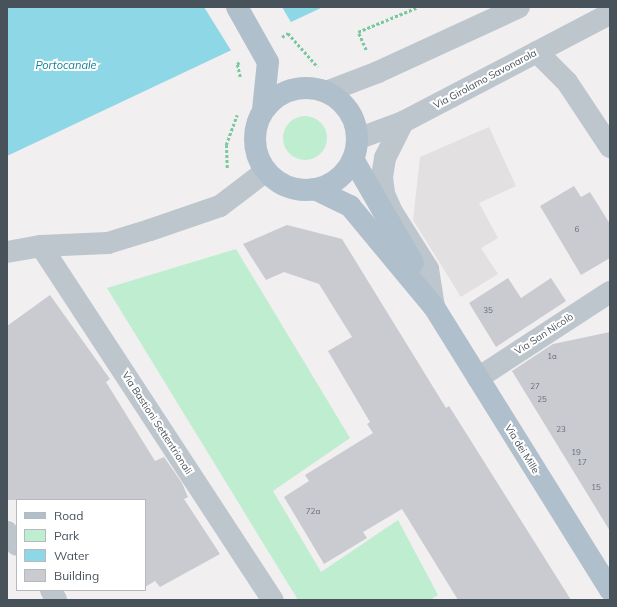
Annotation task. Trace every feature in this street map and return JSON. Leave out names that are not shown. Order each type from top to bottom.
[{"type":"main road","points":[[237,7],[268,62],[295,88]]},
{"type":"main road","points":[[264,110],[278,96],[295,88],[311,88],[326,92],[335,97],[349,111],[355,149],[338,179],[314,189],[299,189],[283,185],[266,171],[260,162],[254,141],[255,130],[264,110],[268,62]]},
{"type":"main road","name":"Via dei Mille","points":[[355,149],[419,272],[434,307]]},
{"type":"main road","name":"Via dei Mille","points":[[314,189],[350,206],[434,307],[610,590]]},
{"type":"street","points":[[326,92],[378,72],[519,7]]},
{"type":"street","name":"Via Girolamo Savonarola","points":[[355,149],[403,122],[610,14]]},
{"type":"street","points":[[537,52],[567,82],[610,147]]},
{"type":"street","name":"Via dei Mille","points":[[403,122],[385,158],[382,177],[384,194],[392,212],[428,269],[434,307]]},
{"type":"street","points":[[7,252],[41,246],[108,243],[150,230],[220,206],[266,171]]},
{"type":"street","name":"Via Bastioni Settentrionali","points":[[41,246],[273,600]]},
{"type":"street","name":"Via San Nicolò","points":[[478,378],[610,292]]},
{"type":"street","points":[[7,532],[16,544]]},
{"type":"street","points":[[51,591],[56,600]]},
{"type":"path","points":[[359,54],[366,51],[358,32],[418,7]]},
{"type":"path","points":[[274,41],[288,33],[317,68],[324,65]]},
{"type":"path","points":[[240,79],[237,64],[243,60]]},
{"type":"path","points":[[227,176],[226,145],[239,109]]},
{"type":"shaded area","points":[[489,127],[516,186],[479,203],[498,238],[481,248],[498,274],[461,297],[413,220],[420,157]]},
{"type":"green space","points":[[301,116],[309,116],[314,117],[321,122],[326,129],[326,147],[321,154],[314,159],[301,160],[293,157],[286,150],[283,142],[283,134],[286,126],[293,119]]},
{"type":"green space","points":[[236,249],[350,438],[273,491],[321,572],[398,520],[438,595],[430,600],[298,600],[107,288]]},
{"type":"water","name":"Portocanale","points":[[7,7],[323,7],[7,156]]},
{"type":"pier","points":[[204,7],[282,7],[292,24],[232,52]]},
{"type":"building","points":[[574,186],[581,197],[590,192],[610,224],[610,258],[581,275],[540,206]]},
{"type":"building","points":[[287,225],[342,239],[446,408],[449,406],[571,600],[458,600],[402,509],[363,532],[367,538],[324,564],[284,497],[309,481],[305,475],[373,433],[367,424],[370,422],[328,351],[352,337],[319,284],[284,272],[266,280],[243,244]]},
{"type":"building","points":[[508,278],[521,298],[551,278],[566,301],[496,347],[469,303]]},
{"type":"building","points":[[50,295],[110,379],[106,382],[155,461],[164,457],[182,483],[188,497],[184,499],[220,554],[160,587],[155,581],[146,586],[146,499],[7,500],[7,326]]},
{"type":"building","points":[[610,332],[610,531],[512,371],[553,344]]}]
